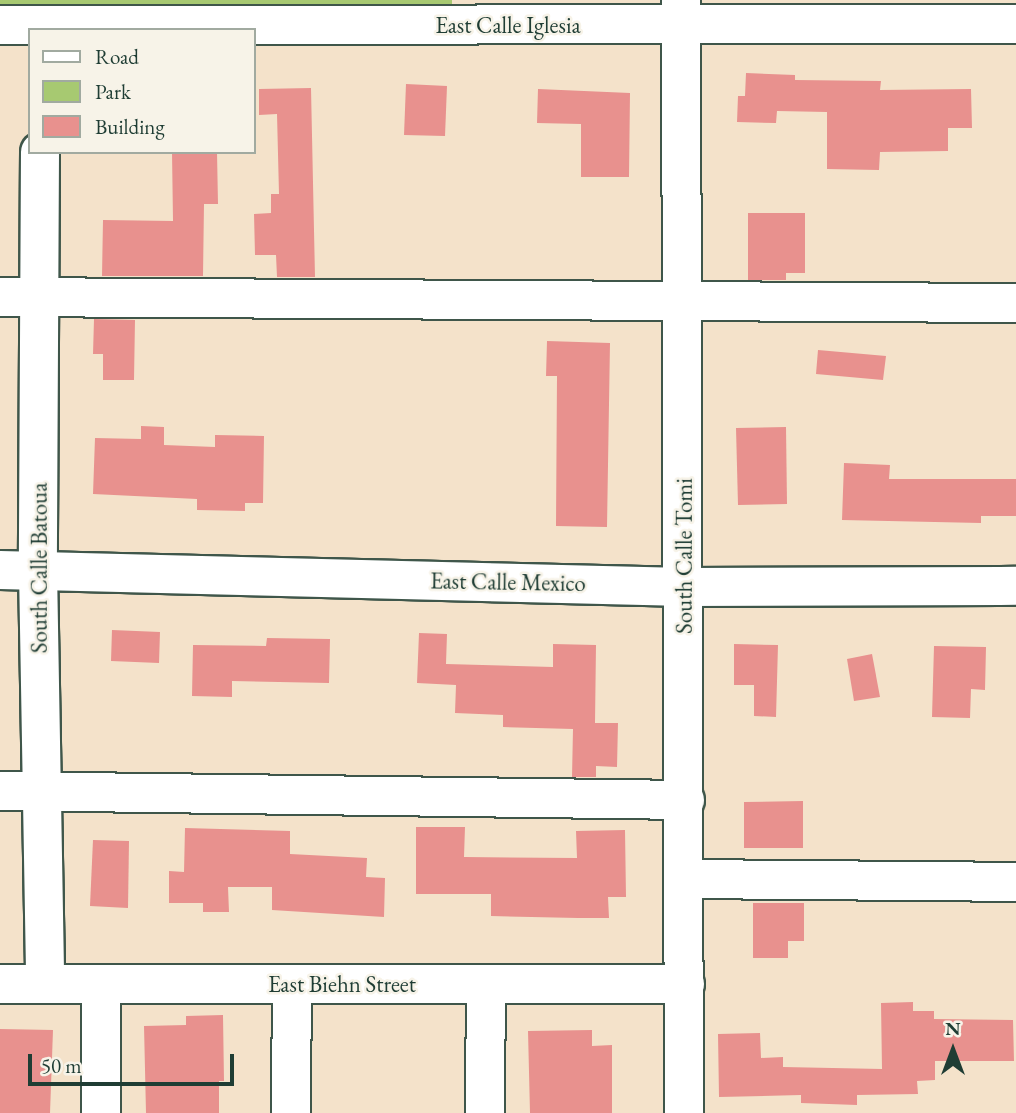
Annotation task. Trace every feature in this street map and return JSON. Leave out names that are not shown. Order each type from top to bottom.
[{"type":"street","name":"East Calle Iglesia","points":[[0,25],[41,28],[681,13],[1016,24]]},
{"type":"street","name":"South Calle Tomi","points":[[681,13],[684,1113]]},
{"type":"street","name":"South Calle Batoua","points":[[40,154],[38,570],[45,984]]},
{"type":"street","points":[[0,297],[1016,303]]},
{"type":"street","name":"East Calle Mexico","points":[[0,570],[684,587],[1016,586]]},
{"type":"street","points":[[0,791],[684,800]]},
{"type":"street","points":[[684,879],[1016,882]]},
{"type":"street","name":"East Biehn Street","points":[[0,984],[684,984]]},
{"type":"street","points":[[101,1113],[102,984]]},
{"type":"street","points":[[291,1113],[292,984]]},
{"type":"street","points":[[485,1113],[486,984]]},
{"type":"green space","points":[[0,0],[452,0],[452,25],[0,25]]},
{"type":"building","points":[[746,73],[795,75],[795,80],[881,81],[880,90],[971,89],[972,128],[948,128],[948,151],[880,152],[879,170],[827,169],[827,112],[777,111],[776,123],[737,122],[738,96],[745,96]]},
{"type":"building","points":[[406,84],[447,86],[445,136],[404,135]]},
{"type":"building","points":[[311,88],[315,277],[277,277],[276,255],[255,255],[254,214],[271,213],[271,194],[279,194],[277,114],[259,115],[259,89]]},
{"type":"building","points":[[538,89],[630,93],[629,177],[581,177],[581,124],[537,123]]},
{"type":"building","points":[[172,154],[217,154],[218,204],[204,204],[203,276],[102,276],[103,220],[173,221]]},
{"type":"building","points":[[748,213],[805,213],[805,273],[786,273],[786,280],[748,280]]},
{"type":"building","points":[[94,319],[135,320],[134,380],[103,380],[103,354],[93,354]]},
{"type":"building","points":[[547,341],[610,343],[607,527],[556,526],[557,376],[546,376]]},
{"type":"building","points":[[818,350],[886,356],[883,380],[816,374]]},
{"type":"building","points":[[141,426],[164,427],[164,445],[215,447],[215,435],[264,436],[263,503],[245,503],[245,511],[197,510],[197,499],[93,494],[95,438],[141,439]]},
{"type":"building","points":[[786,427],[787,504],[738,505],[736,428]]},
{"type":"building","points":[[844,463],[890,465],[889,479],[1016,479],[1016,516],[981,516],[981,523],[842,520]]},
{"type":"building","points":[[112,630],[160,632],[159,663],[111,661]]},
{"type":"building","points":[[419,633],[447,634],[446,664],[553,667],[553,644],[596,645],[595,723],[618,723],[617,767],[596,766],[596,777],[572,777],[573,729],[503,727],[503,715],[455,713],[456,685],[417,683]]},
{"type":"building","points":[[267,638],[330,639],[329,683],[232,681],[232,697],[192,696],[193,645],[266,646]]},
{"type":"building","points":[[734,644],[778,645],[776,717],[754,716],[754,685],[734,685]]},
{"type":"building","points":[[934,646],[986,647],[985,690],[971,689],[970,718],[932,717]]},
{"type":"building","points":[[872,654],[880,697],[854,701],[847,659]]},
{"type":"building","points":[[803,801],[803,848],[744,848],[744,802]]},
{"type":"building","points":[[416,827],[465,827],[464,857],[577,858],[576,831],[625,830],[626,897],[608,897],[609,918],[578,918],[491,916],[491,894],[416,894]]},
{"type":"building","points":[[185,828],[290,831],[290,854],[367,858],[366,877],[385,878],[384,917],[272,910],[272,887],[228,887],[229,912],[203,912],[203,903],[169,903],[169,871],[184,872]]},
{"type":"building","points":[[93,840],[129,841],[128,908],[90,906]]},
{"type":"building","points":[[753,903],[804,903],[804,941],[788,941],[788,958],[753,958]]},
{"type":"building","points":[[913,1002],[913,1011],[934,1011],[934,1019],[1013,1020],[1014,1061],[935,1061],[935,1080],[917,1081],[918,1094],[857,1095],[857,1105],[801,1103],[801,1095],[719,1097],[718,1034],[760,1033],[761,1058],[783,1057],[783,1067],[882,1069],[881,1003]]},
{"type":"building","points":[[223,1015],[224,1081],[219,1081],[219,1113],[146,1113],[144,1026],[186,1025],[186,1016]]},
{"type":"building","points":[[0,1029],[53,1030],[50,1113],[0,1113]]},
{"type":"building","points":[[592,1030],[592,1046],[612,1045],[612,1113],[530,1113],[528,1031]]}]
